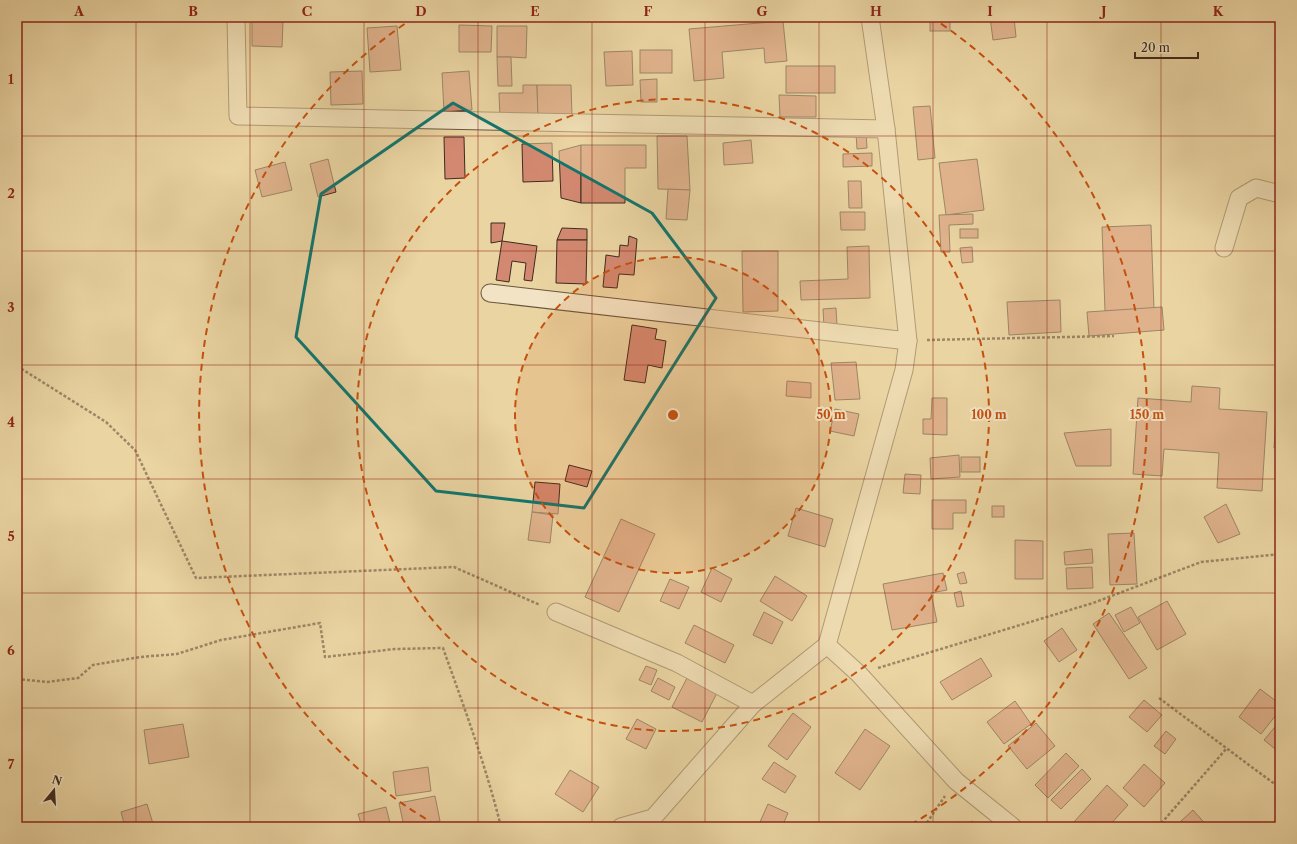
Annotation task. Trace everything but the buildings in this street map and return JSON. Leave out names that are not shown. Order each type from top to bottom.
[{"type":"street","points":[[236,17],[238,116],[886,129]]},
{"type":"street","points":[[621,827],[653,818],[753,704],[827,645],[904,370],[908,341],[886,129],[870,17]]},
{"type":"street","points":[[1224,248],[1239,198],[1256,188],[1280,194]]},
{"type":"street","points":[[490,293],[908,341]]},
{"type":"street","points":[[556,612],[677,663],[753,704]]},
{"type":"street","points":[[827,645],[859,674],[956,781],[1013,827]]},
{"type":"path","points":[[908,341],[1114,336]]},
{"type":"path","points":[[17,366],[106,422],[135,450],[196,578],[454,568],[556,612]]},
{"type":"path","points":[[859,674],[1093,602],[1201,562],[1280,554]]},
{"type":"path","points":[[17,679],[47,682],[78,678],[93,665],[140,657],[177,654],[221,640],[320,623],[325,656],[395,649],[443,648],[496,807],[501,827]]},
{"type":"path","points":[[1159,698],[1280,788]]},
{"type":"path","points":[[1158,827],[1227,748]]},
{"type":"path","points":[[924,827],[956,781]]},
{"type":"highlighted area","points":[[453,103],[652,213],[716,298],[584,508],[436,491],[296,337],[321,194]]}]
